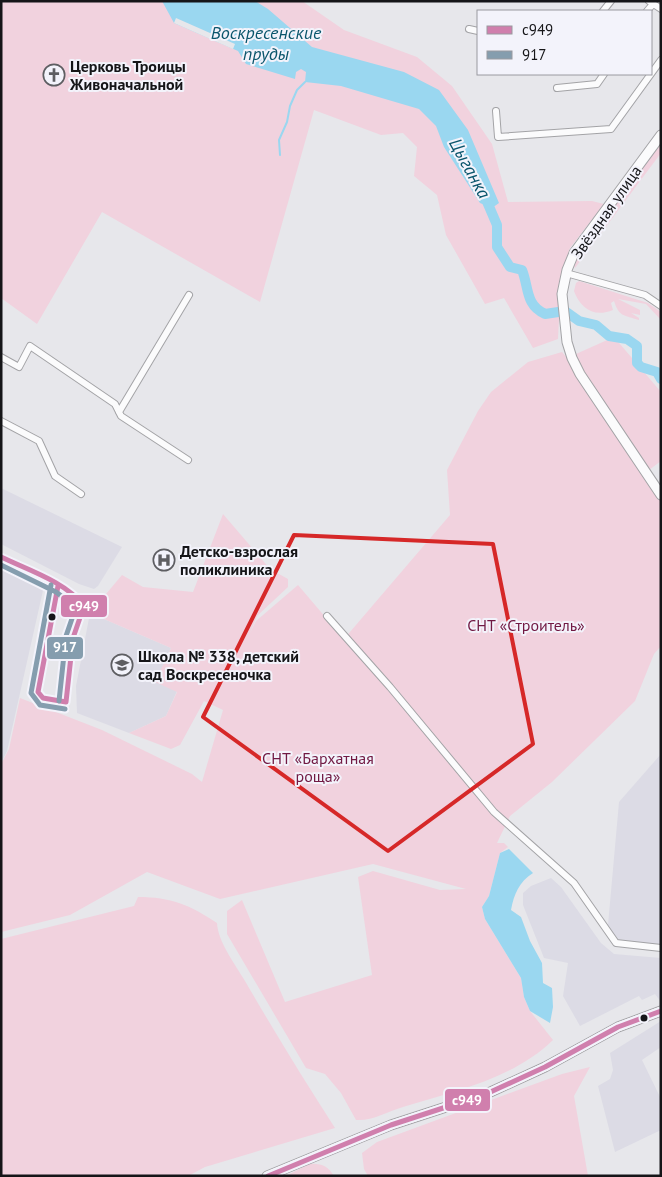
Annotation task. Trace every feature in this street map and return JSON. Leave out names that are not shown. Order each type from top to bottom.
[{"type":"main road","name":"Звёздная улица","points":[[661,135],[574,253],[566,273],[562,294],[567,342],[580,374],[661,495]]},
{"type":"main road","points":[[267,1176],[391,1125],[486,1094],[545,1067],[618,1027],[661,1011]]},
{"type":"street","points":[[651,2],[661,9]]},
{"type":"street","points":[[469,29],[477,31]]},
{"type":"street","points":[[652,72],[661,60]]},
{"type":"street","points":[[557,88],[597,84],[603,75]]},
{"type":"street","points":[[496,111],[498,137],[611,129],[650,75]]},
{"type":"street","points":[[566,273],[645,295],[661,306]]},
{"type":"street","points":[[119,412],[189,295]]},
{"type":"street","points":[[1,357],[19,368],[30,346],[115,404],[121,416],[188,460]]},
{"type":"street","points":[[1,421],[39,441],[55,476],[82,494]]},
{"type":"street","points":[[328,616],[494,812],[574,883],[616,943],[661,948]]},
{"type":"highlighted area","points":[[294,535],[493,544],[533,744],[388,851],[203,717]]},
{"type":"shaded area","points":[[1,488],[122,547],[98,586],[94,589],[79,584],[1,544]]},
{"type":"shaded area","points":[[1,564],[44,586],[7,751],[1,763]]},
{"type":"shaded area","name":"Школа № 338, детский сад Воскресеночка","points":[[90,613],[171,648],[156,682],[177,691],[166,716],[129,733],[77,713],[76,686]]},
{"type":"shaded area","points":[[661,754],[661,948],[618,942],[608,925],[619,802]]},
{"type":"shaded area","points":[[551,878],[561,887],[601,943],[614,954],[661,958],[661,1002],[655,994],[642,1000],[639,996],[580,1026],[563,996],[568,963],[544,958],[523,905],[523,893],[531,886]]},
{"type":"shaded area","points":[[661,1021],[661,1047],[642,1060],[661,1099],[661,1130],[615,1152],[598,1086],[610,1079],[613,1070],[610,1053]]},
{"type":"green space","points":[[1,1],[302,1],[344,30],[417,57],[452,86],[492,144],[508,202],[592,201],[604,204],[570,248],[561,276],[558,339],[533,348],[504,298],[485,304],[446,235],[437,195],[414,176],[417,147],[403,133],[381,135],[314,110],[260,302],[102,212],[37,324],[1,298]]},
{"type":"green space","points":[[661,140],[661,153],[575,268],[574,266],[582,247]]},
{"type":"green space","points":[[579,281],[648,303],[661,312],[661,320],[646,304],[618,299],[640,310],[640,315],[631,313],[639,318],[639,320],[620,313],[614,301],[611,303],[613,310],[600,313],[589,310],[580,302],[574,291],[576,283]]},
{"type":"green space","points":[[614,337],[661,392],[661,461],[645,473],[661,499],[661,646],[654,654],[635,701],[552,782],[510,816],[497,843],[504,843],[508,847],[500,853],[489,896],[482,907],[485,919],[521,978],[524,997],[530,1011],[553,1040],[520,1065],[502,1074],[463,1089],[374,1118],[356,1120],[341,1093],[325,1074],[306,1068],[227,934],[227,911],[242,900],[285,1002],[372,975],[358,877],[373,871],[440,890],[466,889],[373,864],[220,899],[147,872],[70,915],[1,932],[1,764],[9,749],[20,698],[102,730],[192,774],[202,782],[223,710],[204,701],[180,745],[171,749],[129,733],[166,716],[177,692],[155,682],[171,648],[90,613],[122,575],[143,587],[193,592],[223,514],[270,569],[288,579],[288,587],[257,616],[250,633],[256,621],[298,585],[344,639],[450,515],[447,470],[478,411],[491,392],[528,362],[562,352],[567,358]]},
{"type":"green space","points":[[138,897],[150,897],[180,903],[198,911],[217,923],[220,938],[228,953],[335,1128],[205,1167],[188,1176],[1,1176],[1,939],[134,906]]},
{"type":"green space","points":[[590,1067],[574,1096],[588,1176],[368,1176],[364,1169],[362,1153],[377,1142],[562,1074]]},
{"type":"green space","points":[[309,1164],[324,1166],[334,1176],[286,1176]]},
{"type":"water","name":"Воскресенские пруды","points":[[162,1],[255,1],[268,9],[312,47],[404,72],[439,90],[468,130],[499,203],[492,208],[480,203],[444,147],[436,126],[419,109],[341,86],[305,82],[306,72],[301,69],[296,72],[295,79],[246,64],[238,51],[174,23]]},
{"type":"water","points":[[509,849],[533,873],[524,880],[518,889],[511,910],[521,917],[530,941],[542,963],[543,983],[552,988],[553,1007],[550,1023],[530,1011],[524,997],[521,978],[485,919],[482,907],[489,896],[500,853]]},
{"type":"pier","points":[[176,18],[235,44],[233,49],[174,23]]},
{"type":"waterway","points":[[280,155],[279,140],[287,122],[290,106],[297,90],[305,82]]},
{"type":"waterway","name":"Цыганка","points":[[485,197],[497,225],[497,247],[510,267],[522,270],[534,306],[545,314],[565,311],[579,321],[596,325],[609,336],[627,339],[637,346],[637,363],[641,367],[657,372],[661,379]]},
{"type":"transit line","name":"с949","points":[[1,557],[57,583],[84,606],[73,638],[66,702]]},
{"type":"transit line","name":"917","points":[[1,565],[56,592],[76,607],[66,636],[59,701]]},
{"type":"transit line","name":"917","points":[[51,585],[31,693],[40,705],[65,709]]},
{"type":"transit line","name":"с949","points":[[58,586],[38,692],[43,698],[66,702]]},
{"type":"transit line","name":"с949","points":[[268,1176],[391,1125],[486,1094],[545,1067],[618,1027],[661,1011]]},
{"type":"place","name":"Церковь Троицы Живоначальной","points":[[54,75]]},
{"type":"place","name":"Детско-взрослая поликлиника","points":[[164,560]]},
{"type":"place","name":"Школа № 338, детский сад Воскресеночка","points":[[122,665]]},
{"type":"park label","name":"СНТ «Строитель»","points":[[526,625]]},
{"type":"park label","name":"СНТ «Бархатная роща»","points":[[318,767]]}]
